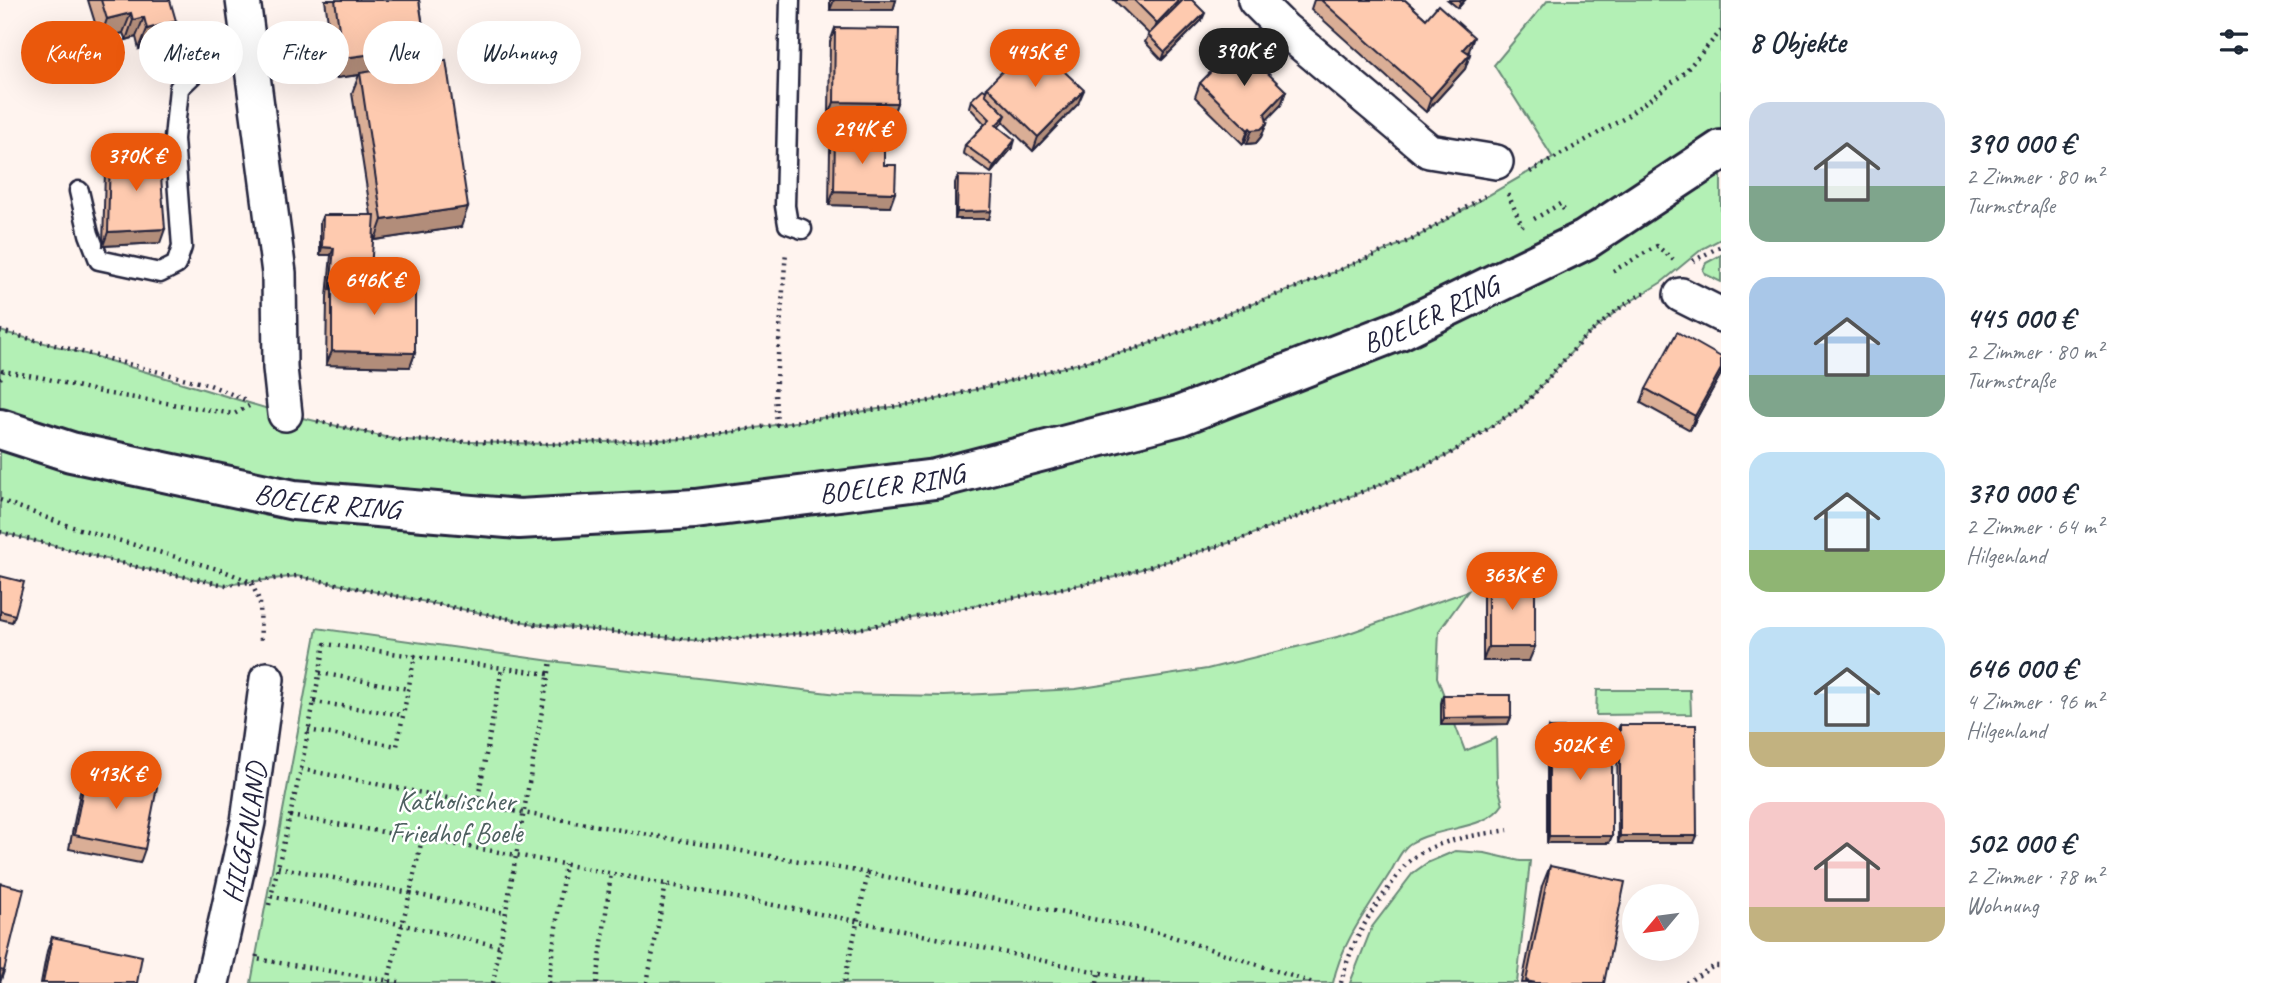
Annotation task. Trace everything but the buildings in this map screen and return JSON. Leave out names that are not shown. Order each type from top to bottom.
[{"type":"main road","name":"BOELER RING","points":[[0,429],[71,452],[294,500],[519,519],[695,509],[935,479],[1179,416],[1399,330],[1585,240],[1721,150]]},
{"type":"street","points":[[243,0],[279,272],[280,368],[285,414]]},
{"type":"street","points":[[1255,0],[1283,29],[1429,151],[1505,176]]},
{"type":"street","points":[[1666,292],[1721,315]]},
{"type":"street","name":"HILGENLAND","points":[[212,983],[248,822],[267,679]]},
{"type":"lane","points":[[790,0],[785,206],[795,226]]},
{"type":"lane","points":[[79,191],[89,234],[99,260],[160,274],[176,265],[182,247],[174,138],[179,88],[203,65],[250,50]]},
{"type":"path","points":[[285,414],[398,440],[550,443],[684,439],[930,401],[1135,349],[1413,239],[1505,176],[1623,119],[1682,75],[1721,31]]},
{"type":"path","points":[[778,425],[775,394],[795,226]]},
{"type":"path","points":[[1692,261],[1721,246]]},
{"type":"path","points":[[0,532],[141,568],[225,585],[297,576],[535,624],[706,641],[858,629],[1095,582],[1235,541],[1382,484],[1448,455],[1524,405],[1583,339],[1620,308],[1666,292]]},
{"type":"path","points":[[0,331],[210,385],[254,403],[234,414],[104,393],[3,370],[0,379]]},
{"type":"path","points":[[0,500],[66,525],[224,571],[251,582],[260,602],[262,654],[267,679]]},
{"type":"path","points":[[268,909],[301,769],[325,643],[548,674]]},
{"type":"path","points":[[308,730],[397,746],[415,656]]},
{"type":"path","points":[[493,983],[551,661]]},
{"type":"path","points":[[477,804],[502,668]]},
{"type":"path","points":[[320,673],[408,689]]},
{"type":"path","points":[[314,702],[403,715]]},
{"type":"path","points":[[301,769],[523,813],[867,873],[1161,933],[1313,983]]},
{"type":"path","points":[[290,816],[565,864],[856,921],[1149,983]]},
{"type":"path","points":[[1340,983],[1349,954],[1363,925],[1388,888],[1415,856],[1443,844],[1508,830]]},
{"type":"path","points":[[388,981],[422,839]]},
{"type":"path","points":[[548,983],[565,864]]},
{"type":"path","points":[[278,867],[505,913]]},
{"type":"path","points":[[597,983],[611,873]]},
{"type":"path","points":[[844,983],[867,873]]},
{"type":"path","points":[[647,983],[666,884]]},
{"type":"path","points":[[271,896],[499,946]]},
{"type":"path","points":[[259,947],[256,959],[403,983]]},
{"type":"path","points":[[1686,983],[1714,966],[1721,966]]},
{"type":"path","points":[[1097,983],[1099,972]]},
{"type":"green space","points":[[1548,0],[1721,0],[1721,239],[1702,249],[1662,282],[1620,308],[1583,339],[1524,405],[1448,455],[1382,484],[1235,541],[1108,579],[858,629],[701,641],[535,624],[297,576],[225,585],[141,568],[0,532],[0,331],[285,414],[398,440],[550,444],[684,439],[930,401],[1135,349],[1413,239],[1553,158],[1494,65]]},
{"type":"green space","points":[[1721,255],[1721,282],[1705,274],[1703,270],[1706,263]]},
{"type":"green space","name":"Katholischer Friedhof Boele","points":[[1468,591],[1439,631],[1437,677],[1465,751],[1496,738],[1497,782],[1503,804],[1485,819],[1422,838],[1405,849],[1349,940],[1333,983],[251,983],[317,628],[551,661],[838,694],[944,696],[1076,689],[1207,669],[1341,636]]},
{"type":"green space","points":[[1597,690],[1690,690],[1691,714],[1596,715]]},
{"type":"green space","points":[[1455,851],[1530,861],[1517,983],[1350,983],[1372,927],[1413,873],[1427,863]]}]
